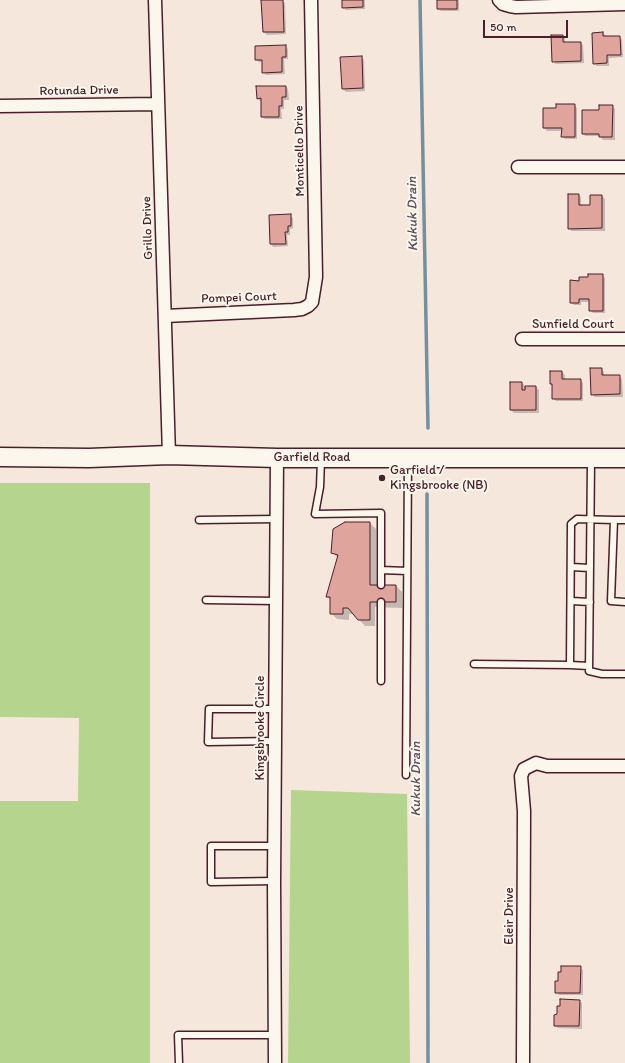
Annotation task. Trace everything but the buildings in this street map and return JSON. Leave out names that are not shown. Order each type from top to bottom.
[{"type":"main road","name":"Garfield Road","points":[[0,457],[89,458],[169,455],[277,458],[625,458]]},
{"type":"street","name":"Grillo Drive","points":[[155,0],[169,455]]},
{"type":"street","name":"Monticello Drive","points":[[311,0],[316,277],[312,302]]},
{"type":"street","points":[[499,0],[503,4],[516,7],[625,4]]},
{"type":"street","name":"Rotunda Drive","points":[[0,106],[158,104]]},
{"type":"street","points":[[518,167],[625,167]]},
{"type":"street","name":"Pompei Court","points":[[165,316],[294,310],[302,309],[312,302]]},
{"type":"street","name":"Sunfield Court","points":[[522,339],[625,339]]},
{"type":"street","name":"Kingsbrooke Circle","points":[[275,1063],[274,846],[277,458]]},
{"type":"street","name":"Eleir Drive","points":[[523,1063],[524,811],[521,776],[524,769],[536,763],[547,766],[625,766]]},
{"type":"lane","points":[[321,458],[320,487],[315,514],[381,513],[381,585]]},
{"type":"lane","points":[[406,775],[408,458]]},
{"type":"lane","points":[[591,458],[589,671],[602,674],[625,674]]},
{"type":"lane","points":[[199,520],[277,519]]},
{"type":"lane","points":[[570,665],[571,524],[576,520],[625,520]]},
{"type":"lane","points":[[614,520],[611,600],[625,602]]},
{"type":"lane","points":[[571,567],[590,568]]},
{"type":"lane","points":[[381,570],[407,571]]},
{"type":"lane","points":[[206,600],[276,601]]},
{"type":"lane","points":[[571,600],[590,602]]},
{"type":"lane","points":[[381,602],[381,681]]},
{"type":"lane","points":[[474,664],[589,666]]},
{"type":"lane","points":[[275,709],[209,709],[208,742],[275,741]]},
{"type":"lane","points":[[274,846],[212,846],[211,882],[274,881]]},
{"type":"lane","points":[[179,1063],[178,1035],[275,1035]]},
{"type":"green space","points":[[0,483],[150,483],[150,1063],[0,1063],[0,801],[78,801],[79,718],[0,717]]},
{"type":"green space","points":[[291,790],[407,794],[410,1063],[288,1063]]},
{"type":"waterway","name":"Kukuk Drain","points":[[420,0],[428,428]]},
{"type":"waterway","name":"Kukuk Drain","points":[[427,494],[428,1063]]},
{"type":"place","name":"Garfield / Kingsbrooke (NB)","points":[[382,478]]}]
